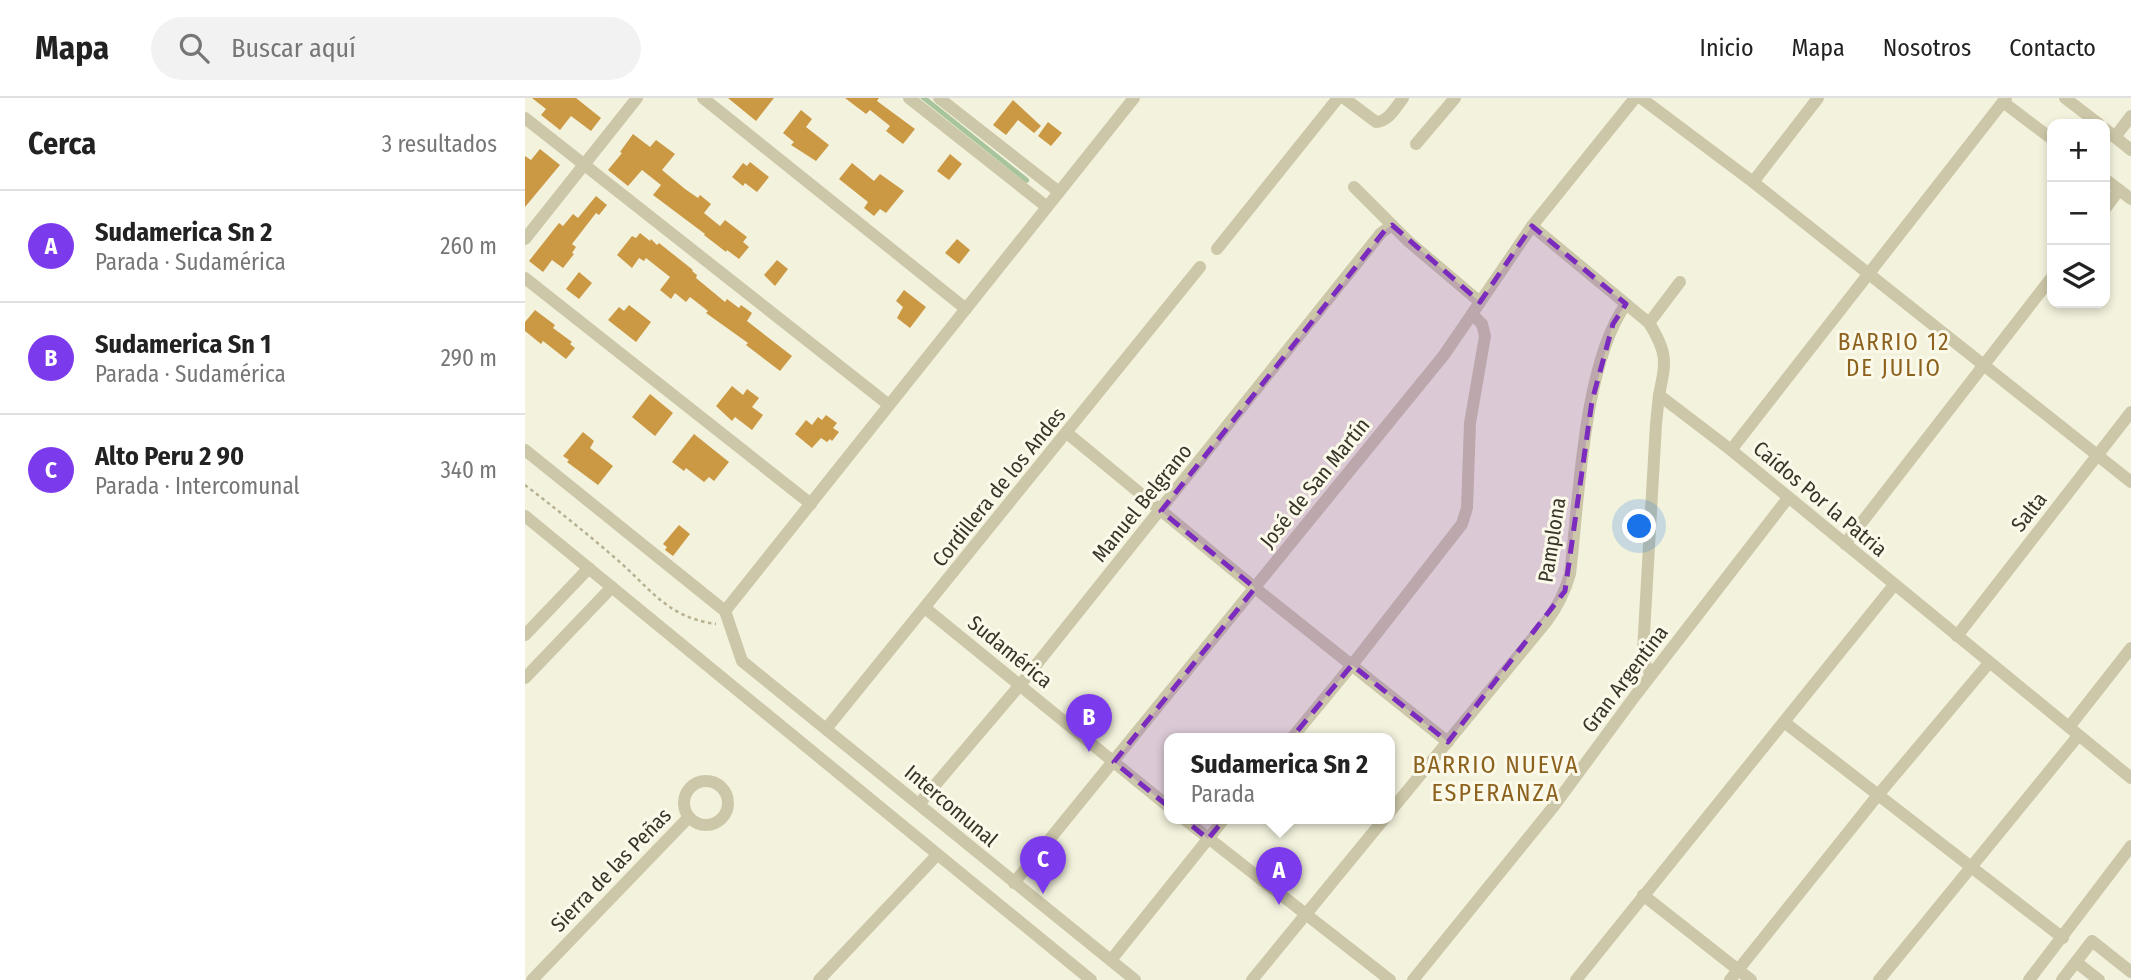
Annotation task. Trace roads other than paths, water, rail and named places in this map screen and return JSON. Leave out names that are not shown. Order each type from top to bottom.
[{"type":"street","points":[[525,239],[637,98]]},
{"type":"street","points":[[703,98],[966,309]]},
{"type":"street","points":[[909,98],[1047,207]]},
{"type":"street","points":[[940,98],[1059,192]]},
{"type":"street","points":[[525,450],[725,611],[1133,98]]},
{"type":"street","points":[[1217,249],[1338,98]]},
{"type":"street","points":[[1344,98],[1376,122],[1387,118],[1403,98]]},
{"type":"street","points":[[1416,144],[1455,98]]},
{"type":"street","name":"José de San Martín","points":[[1014,883],[1444,355],[1532,226],[1635,98]]},
{"type":"street","points":[[1641,98],[1870,274],[2131,482]]},
{"type":"street","points":[[1752,182],[1818,98]]},
{"type":"street","points":[[2065,98],[2092,119]]},
{"type":"street","points":[[1731,450],[2005,100],[2047,135]]},
{"type":"street","points":[[2131,116],[2110,133],[2131,150]]},
{"type":"street","points":[[525,118],[889,405]]},
{"type":"street","points":[[2109,182],[2131,199]]},
{"type":"street","points":[[1354,187],[1408,241],[1480,302]]},
{"type":"street","points":[[2110,202],[2119,190]]},
{"type":"street","name":"Manuel Belgrano","points":[[919,804],[1161,511],[1381,233],[1392,225]]},
{"type":"street","points":[[1532,226],[1649,323],[1665,354],[1656,424],[1643,651],[1644,662],[1651,676]]},
{"type":"street","name":"Cordillera de los Andes","points":[[826,729],[1200,267]]},
{"type":"street","points":[[525,278],[811,504]]},
{"type":"street","points":[[1649,323],[1680,282]]},
{"type":"street","points":[[1845,544],[2047,282]]},
{"type":"street","name":"Pamplona","points":[[1395,806],[1547,621],[1565,591],[1570,574],[1592,401],[1613,324],[1626,304]]},
{"type":"street","points":[[1296,733],[1462,524],[1467,508],[1470,423],[1485,336],[1482,324],[1472,314]]},
{"type":"street","name":"Caídos Por la Patria","points":[[1659,395],[1731,450],[2131,778]]},
{"type":"street","name":"Salta","points":[[1957,636],[2131,412]]},
{"type":"street","points":[[1067,433],[1448,742]]},
{"type":"street","name":"Gran Argentina","points":[[1413,980],[1554,806],[1788,498]]},
{"type":"street","points":[[525,516],[1091,980]]},
{"type":"street","points":[[525,635],[589,568]]},
{"type":"street","points":[[1576,980],[1894,585]]},
{"type":"street","points":[[525,678],[612,587]]},
{"type":"street","name":"Sudamérica","points":[[925,608],[1164,803]]},
{"type":"street","name":"Intercomunal","points":[[725,611],[742,661],[1135,980]]},
{"type":"street","points":[[1879,980],[1972,866],[2073,732],[2131,648]]},
{"type":"street","points":[[1734,975],[1878,795],[1989,663]]},
{"type":"street","points":[[1784,722],[2063,938]]},
{"type":"street","name":"Sierra de las Peñas","points":[[532,980],[689,817]]},
{"type":"street","points":[[1190,824],[1390,980]]},
{"type":"street","points":[[1111,960],[1220,824]]},
{"type":"street","points":[[1252,980],[1380,824]]},
{"type":"street","points":[[2029,980],[2131,846]]},
{"type":"street","points":[[819,980],[936,855]]},
{"type":"street","points":[[1643,895],[1734,975],[1751,980]]},
{"type":"street","points":[[2062,980],[2092,941],[2131,972]]},
{"type":"street","points":[[2076,962],[2099,980]]},
{"type":"place","name":"Sudamerica Sn 1","points":[[1089,752]]},
{"type":"place","name":"Alto Peru 2 90","points":[[1043,894]]},
{"type":"place","name":"Sudamerica Sn 2","points":[[1279,905]]},
{"type":"district","name":"BARRIO 12 DE JULIO","points":[[1894,355]]},
{"type":"district","name":"BARRIO NUEVA ESPERANZA","points":[[1496,779]]}]
